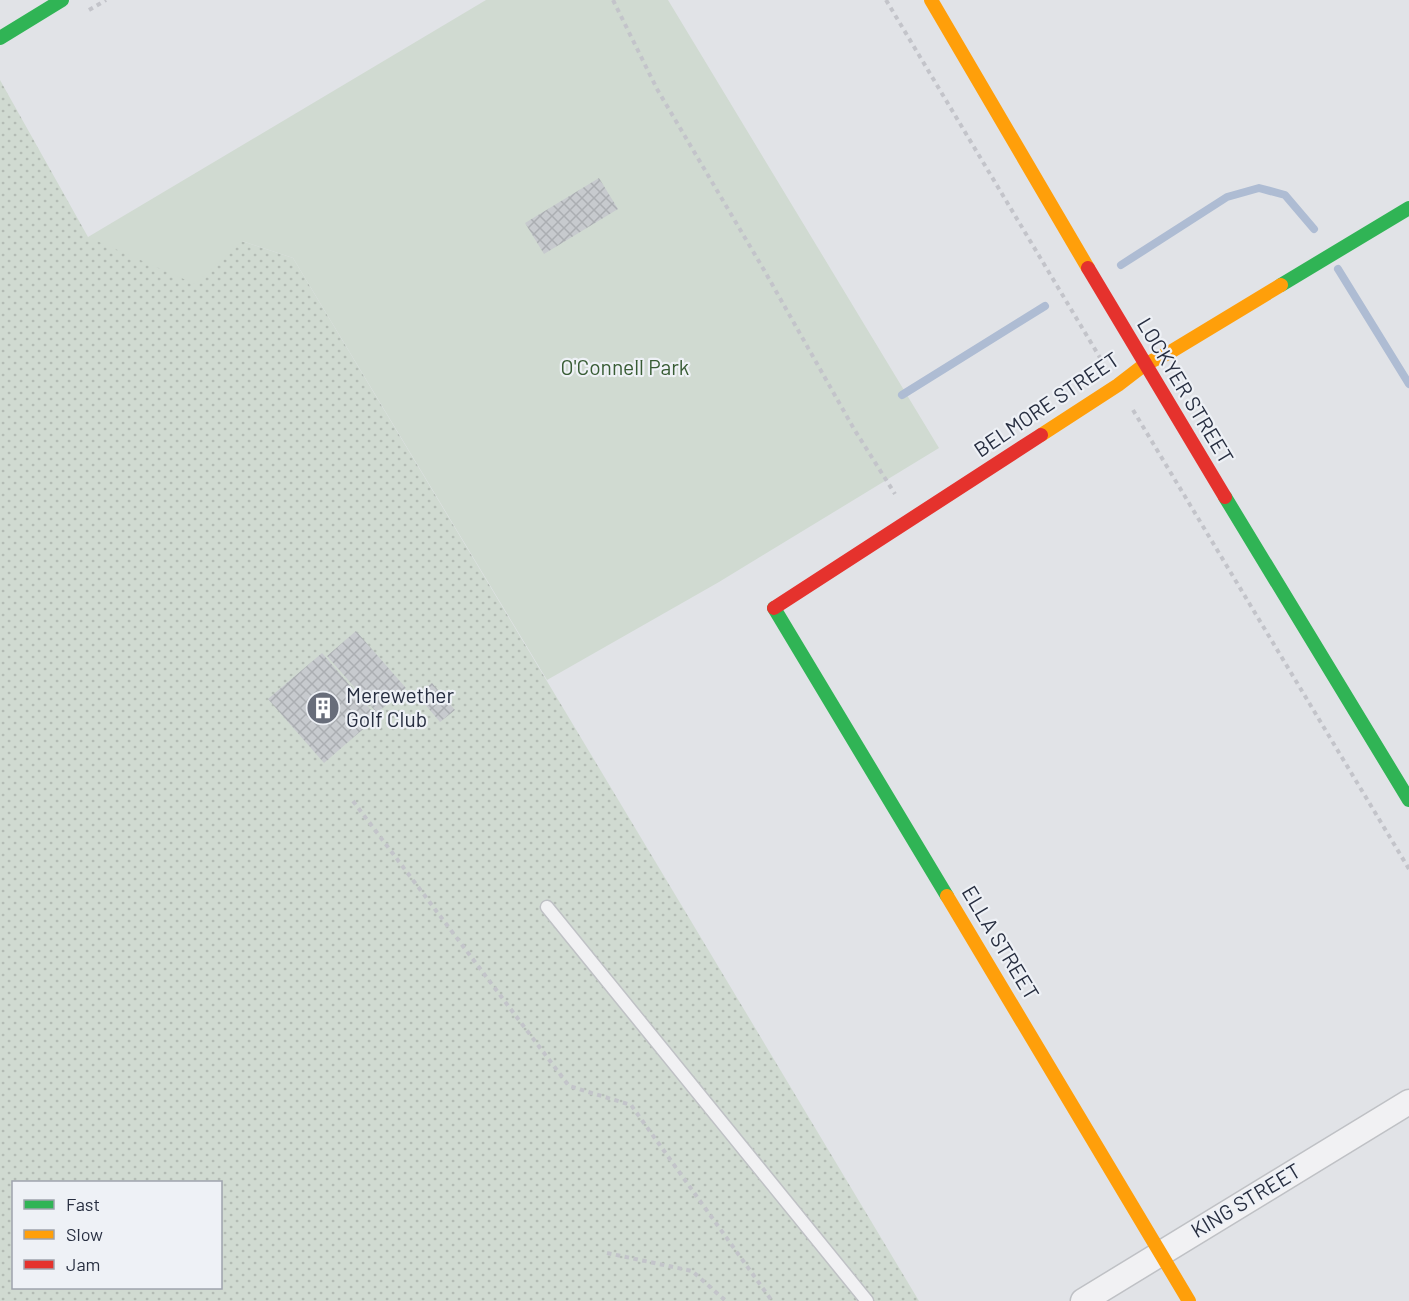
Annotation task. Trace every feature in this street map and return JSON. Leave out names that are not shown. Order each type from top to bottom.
[{"type":"street","points":[[0,38],[62,0]]},
{"type":"street","name":"LOCKYER STREET","points":[[931,0],[1144,364],[1409,800]]},
{"type":"street","name":"BELMORE STREET","points":[[774,608],[1108,391],[1144,364],[1172,351],[1409,208]]},
{"type":"street","name":"ELLA STREET","points":[[774,608],[1189,1301]]},
{"type":"street","name":"KING STREET","points":[[1083,1301],[1409,1102]]},
{"type":"lane","points":[[547,907],[867,1301]]},
{"type":"path","points":[[613,0],[657,89],[764,270],[854,429],[911,519]]},
{"type":"path","points":[[886,0],[1102,361]]},
{"type":"path","points":[[1131,406],[1409,869]]},
{"type":"path","points":[[353,801],[569,1086],[631,1106],[772,1301]]},
{"type":"path","points":[[607,1253],[692,1271],[726,1301]]},
{"type":"green space","name":"O'Connell Park","points":[[486,0],[668,0],[939,448],[719,582],[547,680],[293,258],[242,241],[195,284],[88,237]]},
{"type":"green space","points":[[0,80],[88,237],[242,241],[293,258],[919,1301],[0,1301]]},
{"type":"building","points":[[599,178],[618,209],[544,254],[525,223]]},
{"type":"building","points":[[356,631],[406,688],[377,713],[327,656]]},
{"type":"building","name":"Merewether Golf Club","points":[[322,653],[377,717],[324,763],[268,699]]},
{"type":"building","points":[[432,683],[455,710],[440,722],[417,695]]},
{"type":"waterway","points":[[1121,265],[1227,197],[1259,188],[1285,195],[1314,229]]},
{"type":"waterway","points":[[1338,269],[1409,384]]},
{"type":"waterway","points":[[902,395],[1045,306]]},
{"type":"traffic: fast","points":[[0,38],[62,0]]},
{"type":"traffic: fast","points":[[1281,285],[1409,208]]},
{"type":"traffic: fast","points":[[1225,497],[1409,800]]},
{"type":"traffic: fast","points":[[774,608],[947,896]]},
{"type":"traffic: slow","points":[[931,0],[1088,268]]},
{"type":"traffic: slow","points":[[1041,435],[1118,385],[1144,365],[1172,351],[1281,285]]},
{"type":"traffic: slow","points":[[947,896],[1189,1301]]},
{"type":"traffic: jam","points":[[1088,268],[1225,497]]},
{"type":"traffic: jam","points":[[774,608],[1041,435]]},
{"type":"place","name":"Merewether Golf Club","points":[[323,708]]}]
